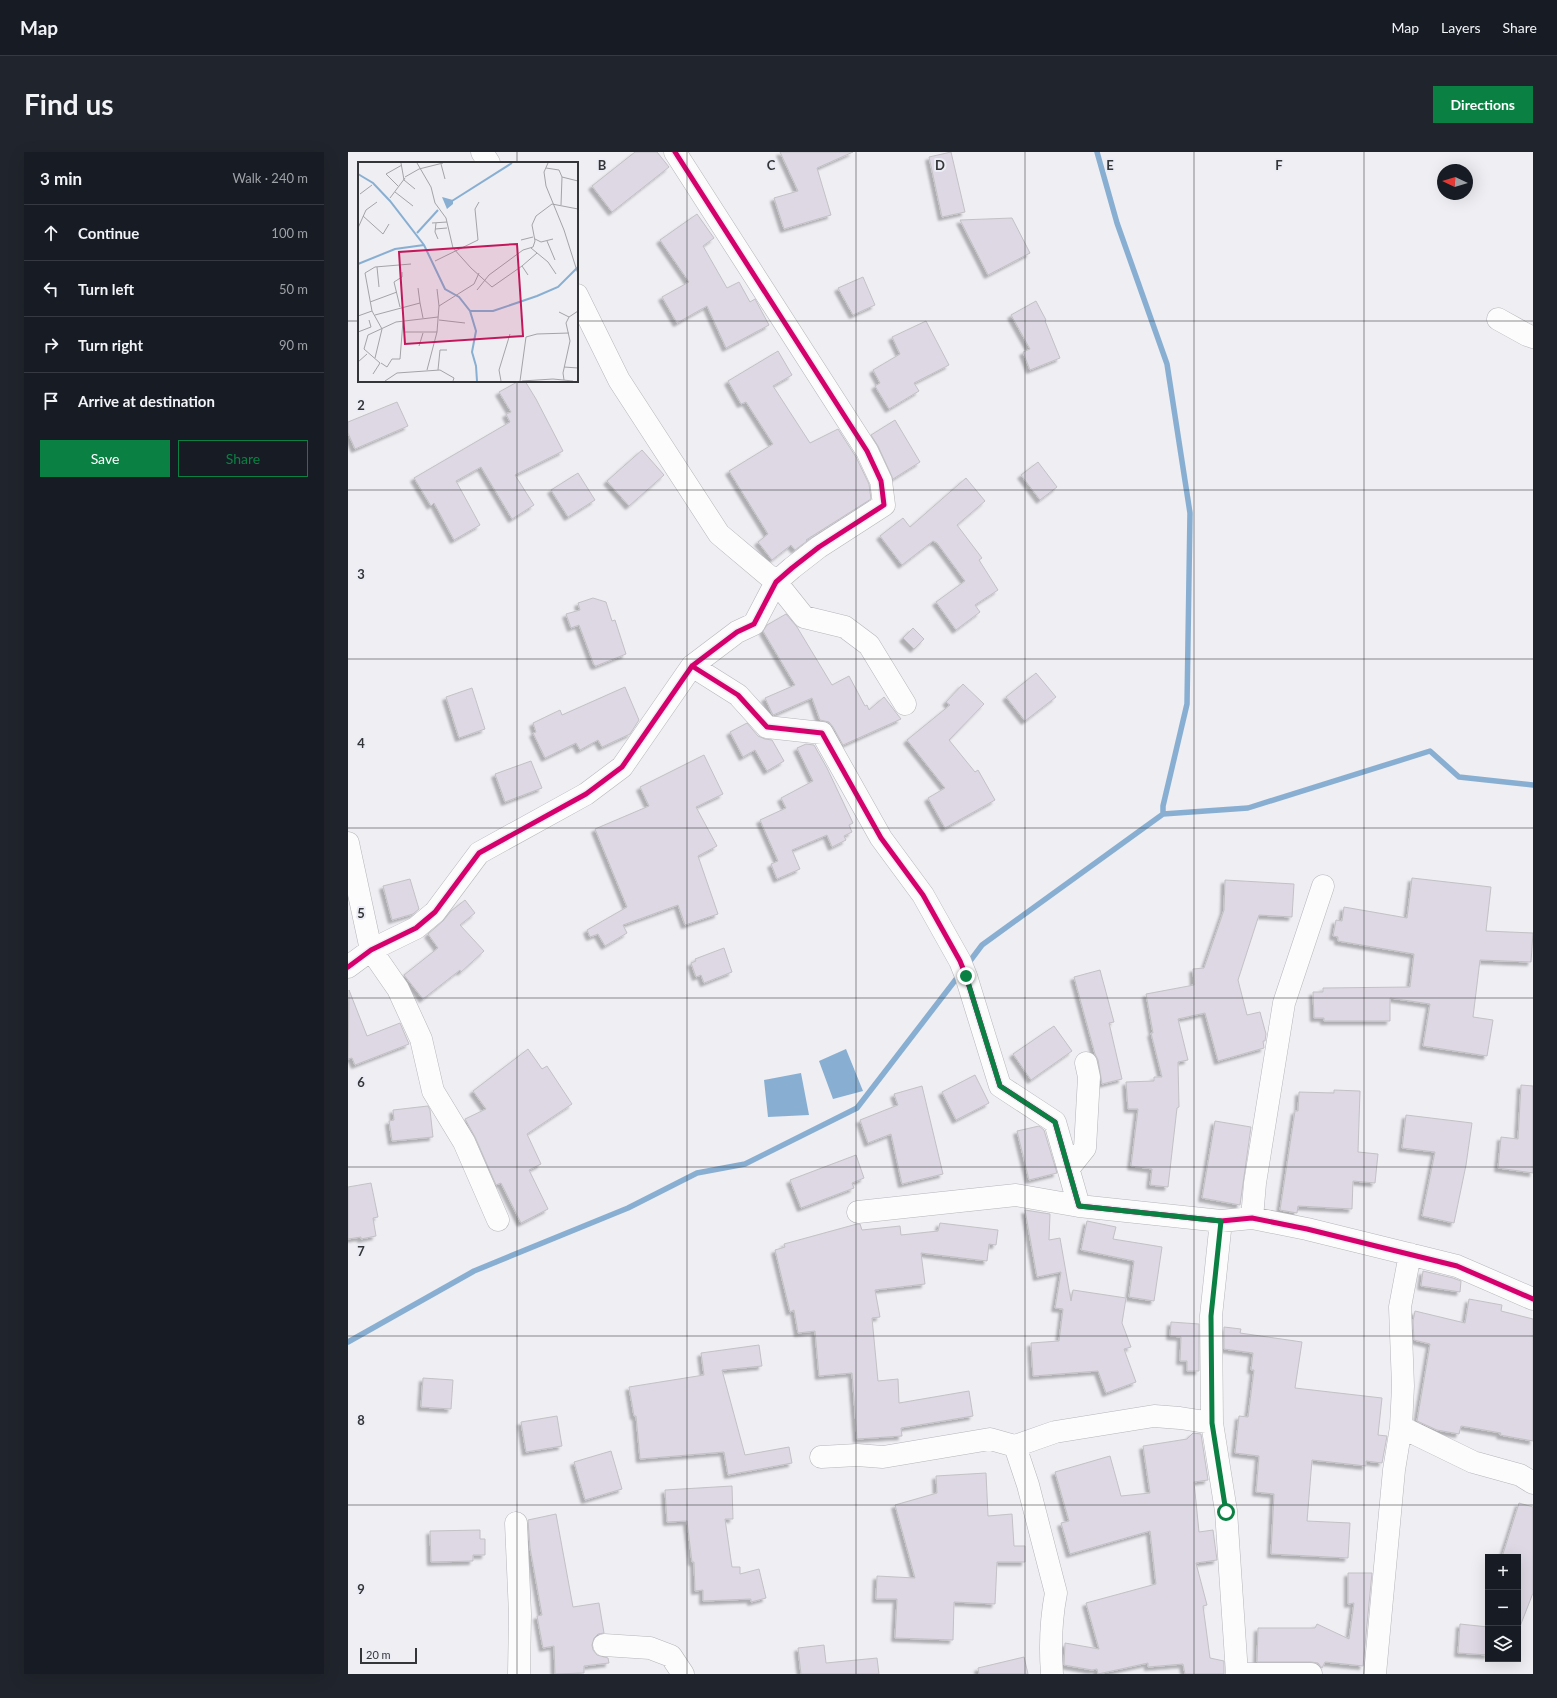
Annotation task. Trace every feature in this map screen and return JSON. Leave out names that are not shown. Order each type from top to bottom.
[{"type":"street","points":[[482,152],[488,162]]},
{"type":"street","points":[[348,967],[371,950],[416,928],[435,912],[479,853],[586,794],[622,767],[692,666],[738,632],[754,624],[776,582],[819,547],[884,505],[880,481],[867,451],[675,152]]},
{"type":"street","points":[[578,297],[619,380],[719,534],[776,582],[804,617],[845,627],[869,645],[905,704]]},
{"type":"street","points":[[1498,319],[1526,335],[1533,337]]},
{"type":"street","points":[[692,666],[738,695],[767,727],[822,733],[881,838],[923,895],[963,969],[1000,1086],[1055,1122],[1079,1206]]},
{"type":"street","points":[[348,843],[371,950],[398,989],[421,1039],[433,1091],[464,1142],[498,1220]]},
{"type":"street","points":[[1252,1218],[1255,1183],[1284,1003],[1323,886]]},
{"type":"street","points":[[1069,1168],[1085,1148],[1089,1077],[1086,1062]]},
{"type":"street","points":[[858,1212],[1016,1196],[1079,1206],[1221,1221],[1252,1218],[1307,1229],[1457,1266],[1533,1299]]},
{"type":"street","points":[[1221,1221],[1211,1316],[1212,1423],[1226,1512],[1237,1674],[1311,1674]]},
{"type":"street","points":[[1375,1674],[1394,1470],[1401,1428],[1403,1386],[1400,1307],[1410,1254]]},
{"type":"street","points":[[821,1457],[857,1455],[883,1457],[990,1439],[1015,1446],[1055,1432],[1154,1416],[1212,1423]]},
{"type":"street","points":[[1401,1428],[1473,1462],[1520,1475],[1533,1483]]},
{"type":"street","points":[[1015,1446],[1028,1484],[1056,1593],[1053,1606],[1051,1659],[1052,1674]]},
{"type":"street","points":[[516,1523],[520,1614],[519,1674]]},
{"type":"street","points":[[604,1645],[650,1648],[671,1656],[683,1674]]},
{"type":"water","points":[[846,1049],[863,1091],[833,1099],[819,1061]]},
{"type":"water","points":[[801,1073],[809,1115],[768,1117],[764,1080]]},
{"type":"building","points":[[635,152],[657,152],[669,167],[612,212],[592,186]]},
{"type":"building","points":[[780,152],[853,152],[817,168],[831,215],[784,229],[774,198],[798,191]]},
{"type":"building","points":[[951,152],[965,212],[942,217],[929,157]]},
{"type":"building","points":[[697,214],[714,238],[703,246],[727,288],[739,282],[750,302],[755,299],[769,325],[726,348],[707,306],[677,323],[662,297],[689,282],[660,240]]},
{"type":"building","points":[[1012,218],[1030,253],[988,275],[960,220]]},
{"type":"building","points":[[863,277],[875,305],[853,315],[838,288]]},
{"type":"building","points":[[1036,301],[1046,320],[1045,321],[1060,358],[1030,370],[1023,352],[1030,349],[1011,315]]},
{"type":"building","points":[[926,321],[949,365],[914,383],[919,391],[889,409],[875,386],[880,383],[873,370],[900,354],[892,337]]},
{"type":"building","points":[[778,351],[792,375],[773,386],[810,443],[838,429],[856,457],[869,484],[871,499],[806,540],[807,541],[795,550],[791,545],[772,560],[758,542],[768,534],[729,471],[773,444],[746,402],[741,404],[728,381]]},
{"type":"building","points":[[517,382],[526,382],[563,451],[515,475],[534,505],[512,519],[481,467],[456,481],[480,525],[454,540],[434,503],[431,506],[414,478],[510,422],[506,414],[511,412],[499,392]]},
{"type":"building","points":[[397,402],[408,426],[355,449],[348,433],[348,422]]},
{"type":"building","points":[[895,420],[920,462],[893,479],[878,446],[871,435]]},
{"type":"building","points":[[642,450],[664,475],[629,506],[607,481]]},
{"type":"building","points":[[1038,462],[1057,487],[1040,500],[1021,475]]},
{"type":"building","points":[[578,473],[595,500],[568,517],[551,490]]},
{"type":"building","points":[[966,478],[985,501],[957,525],[982,558],[979,560],[998,590],[975,605],[980,612],[956,630],[936,602],[965,581],[937,543],[933,541],[902,565],[880,536],[903,518],[910,527]]},
{"type":"building","points":[[593,598],[606,602],[612,621],[615,620],[626,654],[596,666],[594,665],[579,625],[571,628],[566,614],[580,610],[578,603]]},
{"type":"building","points":[[786,614],[797,627],[832,685],[849,676],[865,706],[867,705],[869,710],[884,697],[901,719],[843,745],[829,722],[820,720],[812,698],[773,715],[765,698],[795,685],[763,631],[767,625]]},
{"type":"building","points":[[913,628],[924,639],[914,649],[903,638]]},
{"type":"building","points":[[1036,673],[1056,697],[1025,721],[1006,697]]},
{"type":"building","points":[[963,684],[984,704],[949,740],[975,772],[978,770],[995,800],[945,828],[928,798],[945,788],[907,740],[950,705],[946,702]]},
{"type":"building","points":[[625,687],[639,720],[630,734],[602,747],[598,740],[580,750],[576,743],[545,758],[533,733],[536,732],[533,723],[560,710],[562,715]]},
{"type":"building","points":[[472,688],[485,729],[459,738],[446,697]]},
{"type":"building","points":[[747,723],[758,736],[772,740],[784,761],[767,771],[755,750],[743,757],[730,732]]},
{"type":"building","points":[[806,744],[814,745],[827,768],[853,823],[849,825],[852,832],[844,836],[846,840],[832,847],[827,835],[792,850],[800,869],[777,879],[771,864],[778,861],[760,820],[786,808],[781,798],[813,781],[797,748]]},
{"type":"building","points":[[704,755],[723,794],[696,807],[717,846],[698,856],[718,914],[685,925],[678,905],[623,925],[627,933],[605,946],[598,934],[590,937],[587,930],[627,907],[595,829],[649,806],[640,787]]},
{"type":"building","points":[[531,761],[542,788],[505,802],[495,774]]},
{"type":"building","points":[[1412,878],[1491,887],[1486,931],[1533,933],[1531,962],[1480,960],[1473,1017],[1493,1020],[1487,1056],[1423,1046],[1430,1004],[1390,998],[1390,1021],[1324,1021],[1324,1018],[1314,1018],[1313,992],[1323,992],[1323,988],[1410,987],[1414,954],[1338,941],[1338,937],[1333,936],[1336,920],[1342,921],[1344,907],[1407,918]]},
{"type":"building","points":[[410,879],[419,909],[413,914],[392,920],[383,886]]},
{"type":"building","points":[[1225,880],[1294,884],[1292,917],[1259,915],[1238,980],[1247,1015],[1260,1012],[1266,1034],[1265,1041],[1263,1041],[1264,1048],[1218,1061],[1205,1013],[1178,1019],[1188,1060],[1178,1062],[1179,1107],[1177,1108],[1168,1187],[1150,1185],[1152,1169],[1131,1166],[1138,1109],[1128,1109],[1126,1082],[1154,1081],[1154,1077],[1162,1077],[1151,1033],[1153,1033],[1146,994],[1194,985],[1193,969],[1204,968],[1224,910]]},
{"type":"building","points":[[465,900],[475,913],[460,925],[484,951],[461,972],[460,970],[423,999],[404,975],[438,948],[428,934],[443,921],[451,911]]},
{"type":"building","points":[[724,948],[732,972],[704,983],[701,975],[696,977],[691,963],[696,961],[695,959]]},
{"type":"building","points":[[1100,970],[1114,1022],[1109,1023],[1122,1079],[1102,1084],[1098,1060],[1095,1054],[1074,977]]},
{"type":"building","points":[[349,990],[367,1036],[400,1023],[409,1044],[355,1065],[352,1058],[348,1059]]},
{"type":"building","points":[[1054,1026],[1072,1051],[1031,1080],[1013,1054]]},
{"type":"building","points":[[528,1049],[542,1069],[547,1066],[572,1104],[527,1134],[541,1164],[529,1170],[548,1209],[521,1223],[501,1183],[496,1185],[475,1137],[465,1119],[486,1109],[473,1091]]},
{"type":"building","points":[[975,1075],[989,1103],[956,1120],[942,1092]]},
{"type":"building","points":[[1521,1085],[1533,1086],[1533,1173],[1498,1168],[1501,1137],[1518,1139]]},
{"type":"building","points":[[922,1086],[943,1174],[902,1184],[891,1134],[868,1143],[860,1120],[898,1105],[894,1094]]},
{"type":"building","points":[[1334,1090],[1360,1091],[1358,1152],[1378,1154],[1375,1183],[1353,1181],[1352,1209],[1298,1206],[1297,1213],[1280,1210],[1295,1111],[1298,1111],[1299,1092],[1334,1093]]},
{"type":"building","points":[[428,1106],[430,1110],[433,1137],[392,1141],[389,1121],[394,1120],[393,1110]]},
{"type":"building","points":[[1406,1115],[1472,1123],[1466,1165],[1454,1223],[1422,1216],[1435,1152],[1402,1148]]},
{"type":"building","points":[[1215,1121],[1251,1127],[1240,1205],[1202,1198]]},
{"type":"building","points":[[1039,1126],[1044,1130],[1057,1173],[1029,1180],[1017,1131]]},
{"type":"building","points":[[856,1155],[864,1178],[852,1183],[854,1188],[801,1208],[790,1180]]},
{"type":"building","points":[[371,1183],[378,1217],[373,1218],[376,1236],[361,1239],[361,1237],[348,1239],[348,1187]]},
{"type":"building","points":[[1025,1210],[1050,1214],[1049,1240],[1060,1238],[1071,1301],[1073,1290],[1126,1298],[1122,1323],[1131,1347],[1124,1349],[1136,1382],[1106,1393],[1098,1371],[1033,1376],[1031,1343],[1059,1341],[1063,1309],[1055,1308],[1061,1272],[1037,1277]]},
{"type":"building","points":[[1087,1221],[1116,1227],[1113,1239],[1162,1247],[1154,1301],[1129,1297],[1134,1261],[1081,1250]]},
{"type":"building","points":[[940,1223],[998,1230],[996,1245],[989,1244],[987,1261],[921,1253],[925,1284],[875,1290],[880,1317],[872,1318],[878,1381],[898,1379],[899,1403],[969,1391],[973,1416],[901,1428],[902,1436],[857,1439],[852,1373],[819,1376],[815,1331],[798,1333],[794,1310],[790,1312],[775,1250],[785,1247],[784,1244],[857,1224],[860,1224],[862,1230],[900,1226],[901,1235],[938,1231]]},
{"type":"building","points":[[1423,1271],[1461,1281],[1460,1292],[1421,1286]]},
{"type":"building","points":[[1469,1299],[1502,1305],[1501,1311],[1533,1319],[1533,1441],[1500,1435],[1501,1433],[1461,1426],[1459,1434],[1437,1430],[1417,1421],[1430,1344],[1414,1340],[1413,1321],[1415,1311],[1465,1323]]},
{"type":"building","points":[[1171,1322],[1199,1324],[1199,1371],[1187,1371],[1187,1361],[1180,1361],[1181,1337],[1170,1336]]},
{"type":"building","points":[[1224,1327],[1241,1329],[1240,1333],[1302,1342],[1295,1388],[1382,1398],[1378,1435],[1387,1436],[1382,1463],[1366,1461],[1366,1466],[1312,1460],[1307,1521],[1350,1523],[1348,1558],[1271,1554],[1274,1494],[1256,1492],[1259,1456],[1235,1453],[1239,1416],[1248,1417],[1254,1370],[1251,1370],[1253,1353],[1224,1349]]},
{"type":"building","points":[[759,1345],[762,1366],[722,1370],[745,1455],[789,1447],[792,1463],[728,1475],[724,1452],[640,1459],[636,1416],[634,1416],[629,1387],[704,1375],[701,1353]]},
{"type":"building","points":[[423,1378],[453,1380],[451,1409],[421,1407]]},
{"type":"building","points":[[557,1416],[562,1446],[526,1452],[521,1422]]},
{"type":"building","points":[[1193,1433],[1201,1434],[1208,1480],[1194,1482],[1199,1532],[1213,1530],[1217,1560],[1196,1563],[1207,1605],[1203,1606],[1210,1658],[1224,1661],[1224,1674],[1185,1674],[1183,1664],[1148,1667],[1148,1663],[1098,1674],[1097,1669],[1092,1670],[1064,1665],[1065,1643],[1099,1649],[1086,1603],[1156,1584],[1150,1531],[1070,1554],[1061,1523],[1069,1521],[1055,1472],[1110,1456],[1121,1496],[1150,1493],[1143,1446],[1187,1439]]},
{"type":"building","points":[[611,1451],[622,1489],[585,1500],[574,1462]]},
{"type":"building","points":[[986,1473],[988,1516],[1012,1514],[1014,1546],[1025,1546],[1025,1562],[997,1562],[995,1604],[954,1602],[953,1640],[895,1638],[897,1599],[876,1599],[877,1576],[915,1578],[895,1505],[937,1493],[936,1476]]},
{"type":"building","points":[[732,1486],[733,1519],[725,1519],[732,1567],[740,1567],[740,1574],[759,1569],[766,1598],[751,1602],[751,1599],[703,1601],[703,1590],[695,1591],[694,1562],[692,1562],[687,1521],[667,1522],[665,1490]]},
{"type":"building","points":[[1519,1503],[1533,1507],[1533,1593],[1521,1624],[1521,1554],[1503,1554]]},
{"type":"building","points":[[556,1514],[573,1607],[599,1603],[604,1633],[598,1634],[594,1638],[592,1645],[593,1650],[597,1655],[608,1658],[609,1663],[584,1666],[584,1673],[555,1674],[554,1646],[543,1648],[537,1616],[542,1615],[530,1548],[528,1520]]},
{"type":"building","points":[[480,1530],[480,1539],[485,1539],[485,1555],[473,1555],[473,1561],[431,1562],[430,1531]]},
{"type":"building","points":[[1348,1573],[1372,1573],[1363,1666],[1325,1662],[1322,1668],[1318,1663],[1311,1662],[1257,1662],[1258,1628],[1315,1628],[1317,1624],[1349,1639],[1354,1603],[1348,1604]]},
{"type":"building","points":[[1460,1624],[1485,1627],[1485,1655],[1458,1653]]},
{"type":"building","points":[[824,1645],[826,1663],[877,1658],[879,1674],[801,1674],[798,1648]]},
{"type":"building","points":[[1024,1657],[1028,1674],[979,1674],[978,1668]]},
{"type":"waterway","points":[[1097,152],[1117,223],[1167,364],[1190,513],[1187,704],[1163,806],[1163,814]]},
{"type":"waterway","points":[[967,965],[982,945],[1163,814],[1248,808],[1430,751],[1459,777],[1533,785]]},
{"type":"waterway","points":[[348,1342],[474,1271],[628,1208],[697,1173],[745,1164],[857,1108],[960,974]]},
{"type":"cycle path","points":[[348,967],[371,950],[416,928],[435,912],[479,853],[586,794],[622,767],[692,666],[737,632],[754,624],[776,582],[792,568],[819,547],[884,505],[881,481],[867,451],[675,152]]},
{"type":"cycle path","points":[[692,666],[738,695],[767,727],[822,733],[881,838],[923,895],[960,961],[1000,1086],[1055,1122],[1079,1206],[1221,1221],[1252,1218],[1307,1229],[1457,1266],[1533,1299]]},
{"type":"route","points":[[966,976],[1000,1086],[1055,1122],[1079,1206],[1221,1221],[1211,1316],[1212,1423],[1226,1512]]}]
